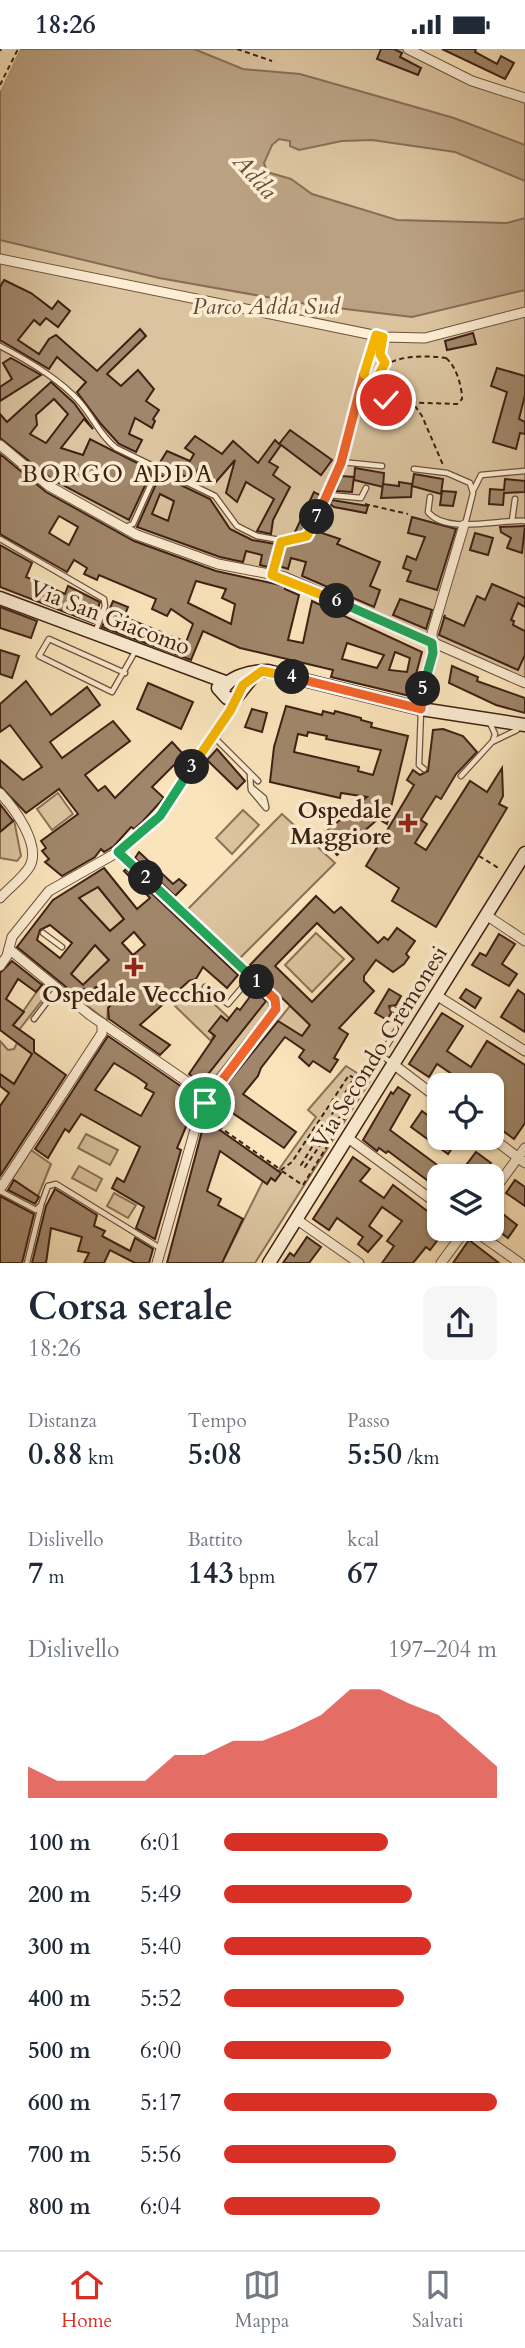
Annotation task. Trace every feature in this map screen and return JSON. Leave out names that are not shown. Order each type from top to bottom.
[{"type":"street","points":[[408,49],[472,81],[525,98]]},
{"type":"street","points":[[0,259],[122,286],[379,336],[425,338],[525,312]]},
{"type":"street","points":[[0,445],[50,486],[123,527],[218,564],[272,575],[525,683]]},
{"type":"street","points":[[421,709],[432,633],[464,526]]},
{"type":"street","name":"Via San Giacomo","points":[[0,598],[95,632],[204,676],[230,690]]},
{"type":"street","points":[[0,937],[6,940],[12,937],[30,922],[45,895],[118,852],[160,816],[223,722],[230,690],[242,675],[268,671],[421,709],[522,729]]},
{"type":"street","points":[[0,793],[20,816],[32,859],[27,869],[0,898]]},
{"type":"street","points":[[118,852],[272,997],[277,1006],[273,1015],[212,1091],[196,1121],[158,1263]]},
{"type":"street","name":"Via Secondo Cremonesi","points":[[269,1263],[296,1219],[307,1188],[348,1138],[525,853]]},
{"type":"street","points":[[485,915],[525,941]]},
{"type":"street","points":[[0,966],[12,937]]},
{"type":"street","points":[[9,949],[102,1023],[202,1092],[212,1091]]},
{"type":"street","points":[[436,995],[525,1051]]},
{"type":"street","points":[[0,1190],[102,1033],[102,1023]]},
{"type":"street","points":[[393,1064],[427,1090]]},
{"type":"street","points":[[348,1138],[427,1196]]},
{"type":"street","points":[[504,1147],[521,1160]]},
{"type":"street","points":[[504,1179],[521,1160],[525,1148]]},
{"type":"street","points":[[296,1219],[359,1263]]},
{"type":"street","points":[[441,1263],[457,1241]]},
{"type":"street","points":[[489,1241],[520,1263]]},
{"type":"lane","points":[[0,347],[20,357],[77,399],[107,441],[215,496],[237,526],[257,536],[281,542],[307,536],[341,463],[382,466]]},
{"type":"lane","points":[[123,527],[133,524],[147,496],[155,475],[152,466]]},
{"type":"lane","points":[[414,469],[453,475],[471,483],[472,493]]},
{"type":"lane","points":[[464,526],[472,493],[481,475],[525,471]]},
{"type":"lane","points":[[327,497],[335,494],[361,498],[366,488]]},
{"type":"lane","points":[[430,497],[430,516],[464,526],[525,521]]},
{"type":"lane","points":[[512,521],[514,499]]},
{"type":"lane","points":[[0,539],[104,599],[105,606],[95,632]]},
{"type":"lane","points":[[272,575],[281,542]]},
{"type":"lane","points":[[125,673],[49,639],[39,656],[112,692],[125,673],[136,649]]},
{"type":"lane","points":[[421,709],[417,757],[419,765],[424,769]]},
{"type":"lane","points":[[461,776],[492,742],[495,734],[486,721]]},
{"type":"lane","points":[[492,742],[522,729]]},
{"type":"lane","points":[[214,736],[258,781]]},
{"type":"lane","points":[[250,775],[250,786],[253,793],[266,808],[264,798],[250,786]]},
{"type":"lane","points":[[43,933],[62,947]]},
{"type":"lane","points":[[205,986],[228,1004],[251,977]]},
{"type":"lane","points":[[34,1019],[57,989]]},
{"type":"lane","points":[[393,1009],[402,1014],[402,1021],[381,1055],[393,1064]]},
{"type":"lane","points":[[27,1263],[41,1205],[48,1186],[56,1184],[156,1244],[160,1253]]},
{"type":"lane","points":[[0,1190],[34,1210],[41,1205]]},
{"type":"path","points":[[0,85],[18,49]]},
{"type":"path","points":[[237,49],[272,61]]},
{"type":"path","points":[[379,336],[380,354],[414,403],[443,465]]},
{"type":"path","points":[[341,463],[379,336]]},
{"type":"path","points":[[441,357],[450,361],[461,390],[460,402],[391,402],[382,396],[376,380],[385,363],[441,357]]},
{"type":"path","points":[[361,498],[365,504],[408,514]]},
{"type":"path","points":[[479,856],[496,867]]},
{"type":"path","points":[[218,1126],[281,1170],[307,1188],[367,1084],[364,1082],[304,1167],[301,1165],[354,1078],[349,1075],[292,1162],[281,1170]]},
{"type":"green space","name":"Parco Adda Sud","points":[[0,49],[403,49],[473,83],[525,100],[525,679],[288,576],[219,562],[133,530],[52,484],[0,441]]},
{"type":"green space","points":[[58,793],[73,814],[52,830],[37,809]]},
{"type":"green space","points":[[243,810],[259,825],[232,854],[216,838]]},
{"type":"green space","points":[[282,814],[335,863],[239,959],[186,911]]},
{"type":"green space","points":[[14,820],[21,856],[17,861],[0,858],[0,832]]},
{"type":"green space","points":[[98,887],[124,919],[110,931],[79,898]]},
{"type":"green space","points":[[68,916],[109,960],[83,985],[71,974],[92,948]]},
{"type":"green space","points":[[316,933],[344,959],[312,992],[285,965]]},
{"type":"green space","points":[[42,984],[50,990],[19,1030],[13,1026]]},
{"type":"green space","points":[[99,985],[107,997],[115,1000],[108,1008],[107,1021],[75,996],[82,991],[91,991]]},
{"type":"green space","points":[[195,986],[229,1018],[227,1021],[221,1017],[211,1041],[175,1006]]},
{"type":"green space","points":[[267,999],[270,1008],[208,1086],[200,1084]]},
{"type":"green space","points":[[290,1006],[310,1025],[302,1036],[278,1021]]},
{"type":"green space","points":[[0,1041],[8,1050],[14,1049],[17,1043],[32,1054],[14,1084],[0,1074]]},
{"type":"green space","points":[[346,1066],[370,1081],[255,1263],[222,1263],[263,1181],[267,1184],[271,1178],[276,1180],[280,1168],[316,1117],[308,1110]]},
{"type":"green space","points":[[86,1134],[118,1150],[110,1165],[78,1148]]},
{"type":"green space","points":[[31,1150],[51,1164],[38,1196],[12,1179]]},
{"type":"green space","points":[[79,1166],[102,1179],[96,1191],[72,1178]]},
{"type":"green space","points":[[114,1193],[136,1205],[128,1218],[107,1206]]},
{"type":"water","name":"Adda","points":[[0,49],[194,49],[243,69],[300,74],[454,118],[525,145],[525,181],[455,152],[372,140],[342,141],[299,150],[290,146],[290,141],[279,139],[272,145],[264,163],[267,172],[291,179],[312,194],[397,220],[507,223],[525,218],[525,290],[412,317],[312,305],[159,278],[0,240]]},
{"type":"pier","points":[[0,49],[20,49],[0,91]]},
{"type":"building","points":[[381,49],[394,49],[402,53],[400,57],[421,68],[418,75],[377,59]]},
{"type":"building","points":[[442,49],[476,49],[475,52],[497,64],[501,56],[514,63],[505,79]]},
{"type":"building","points":[[4,280],[31,293],[52,309],[58,301],[70,311],[58,327],[46,318],[40,325],[34,320],[18,340],[39,354],[49,339],[56,335],[97,371],[140,329],[146,336],[107,374],[121,386],[138,370],[154,389],[146,401],[159,410],[153,419],[155,421],[152,428],[135,418],[129,434],[142,440],[136,452],[119,444],[101,424],[77,392],[86,382],[57,357],[49,369],[0,340],[0,287]]},
{"type":"building","points":[[473,333],[476,344],[447,350],[445,341]]},
{"type":"building","points":[[11,358],[41,375],[0,401],[0,387],[12,379],[3,363]]},
{"type":"building","points":[[497,368],[525,376],[525,395],[519,419],[525,422],[525,434],[520,433],[516,449],[493,442],[507,392],[491,386]]},
{"type":"building","points":[[51,382],[74,403],[93,429],[84,419],[61,448],[83,455],[90,439],[149,469],[150,475],[129,520],[53,480],[0,438],[0,414],[7,422]],"holes":[[[54,399],[68,414],[46,443],[30,434],[37,425],[36,415]]]},
{"type":"building","points":[[290,430],[332,460],[321,475],[281,445],[269,462],[278,467],[273,475],[290,487],[273,520],[271,534],[257,531],[274,499],[246,482],[237,502],[226,493],[235,460],[215,483],[198,469],[193,480],[159,464],[167,451],[190,461],[194,454],[185,448],[195,436],[222,454],[233,441],[258,463],[275,440],[279,444]]},
{"type":"building","points":[[0,454],[46,492],[134,541],[216,571],[285,586],[285,589],[299,595],[288,640],[303,643],[312,601],[422,652],[410,696],[331,677],[333,670],[240,648],[203,631],[191,660],[102,627],[113,601],[128,607],[124,617],[186,642],[193,624],[171,609],[167,616],[152,609],[156,599],[99,575],[97,580],[84,574],[87,568],[74,560],[67,572],[0,534]],"holes":[[[59,516],[78,527],[69,545],[49,533]],[[196,581],[226,589],[222,598],[235,604],[231,624],[188,603]],[[347,643],[384,655],[377,668],[342,659]],[[395,652],[410,658],[407,672],[389,670]]]},
{"type":"building","points":[[355,468],[384,473],[383,487],[354,480]]},
{"type":"building","points":[[414,474],[443,479],[441,494],[412,486]]},
{"type":"building","points":[[160,475],[210,499],[230,529],[252,540],[275,544],[268,567],[260,565],[262,555],[246,551],[243,562],[220,557],[137,527]],"holes":[[[160,494],[174,501],[168,521],[152,514]]]},
{"type":"building","points":[[341,476],[354,477],[352,492],[336,491]]},
{"type":"building","points":[[505,479],[525,481],[525,492],[504,493],[503,505],[489,504],[490,489],[504,490]]},
{"type":"building","points":[[399,482],[412,484],[411,497],[381,498],[383,484],[399,486]]},
{"type":"building","points":[[442,491],[456,492],[453,506],[440,505]]},
{"type":"building","points":[[314,492],[323,497],[306,530],[294,534]]},
{"type":"building","points":[[332,500],[368,506],[366,513],[334,507],[330,504]]},
{"type":"building","points":[[412,517],[456,529],[437,590],[407,581],[411,571],[403,568],[407,556],[416,560],[425,537],[408,533]]},
{"type":"building","points":[[525,526],[522,553],[507,548],[511,538],[501,532],[500,527]]},
{"type":"building","points":[[316,531],[340,539],[337,544],[380,562],[370,586],[380,590],[374,607],[302,576],[306,562],[291,558],[288,569],[279,566],[285,546],[311,538]]},
{"type":"building","points":[[475,533],[493,538],[488,555],[470,550]]},
{"type":"building","points":[[0,545],[32,563],[26,577],[65,594],[68,586],[100,602],[93,623],[0,587]]},
{"type":"building","points":[[492,584],[525,598],[525,607],[518,603],[511,620],[514,621],[513,625],[525,631],[525,655],[518,670],[439,635],[444,617],[464,626],[477,596],[485,600]]},
{"type":"building","points":[[400,599],[432,610],[426,629],[393,615]]},
{"type":"building","points":[[0,607],[37,621],[31,638],[0,628]]},
{"type":"building","points":[[0,650],[19,656],[12,678],[0,674]]},
{"type":"building","points":[[452,666],[478,677],[477,681],[525,698],[525,713],[496,705],[449,683]]},
{"type":"building","points":[[26,681],[51,715],[87,687],[100,705],[50,742],[62,758],[113,721],[130,741],[85,775],[98,791],[105,786],[115,798],[172,742],[184,755],[152,787],[164,798],[142,822],[134,829],[131,827],[114,846],[104,852],[101,849],[95,857],[62,876],[45,862],[49,859],[42,851],[46,848],[41,841],[78,814],[59,789],[26,813],[0,786],[0,760],[23,780],[42,767],[10,725],[0,732],[0,704]]},
{"type":"building","points":[[148,683],[193,702],[181,729],[137,709]]},
{"type":"building","points":[[286,706],[322,715],[323,711],[334,714],[335,711],[361,718],[372,723],[371,727],[408,736],[387,824],[378,819],[337,855],[321,836],[367,797],[341,793],[340,798],[270,782],[274,747]],"holes":[[[308,732],[327,736],[326,739],[381,750],[373,775],[358,771],[359,767],[294,752],[298,734],[307,736]]]},
{"type":"building","points":[[252,709],[267,713],[262,732],[245,727]]},
{"type":"building","points":[[443,729],[463,736],[477,752],[456,774],[441,799],[436,796],[421,820],[427,824],[415,843],[426,850],[470,781],[487,792],[502,768],[503,796],[499,804],[507,808],[436,927],[392,901],[399,888],[366,866],[414,785],[407,780],[413,770],[420,775],[428,771],[433,730]]},
{"type":"building","points":[[217,749],[245,781],[237,789],[207,760]]},
{"type":"building","points":[[0,804],[13,821],[0,832]]},
{"type":"building","points":[[139,852],[173,884],[179,879],[186,885],[175,896],[135,858]]},
{"type":"building","points":[[104,868],[137,909],[150,898],[124,871],[126,869],[238,975],[227,988],[203,967],[196,979],[189,981],[140,1025],[170,1045],[160,1055],[109,1019],[108,1008],[113,1003],[96,987],[91,992],[84,989],[76,995],[17,947],[53,900]],"holes":[[[98,887],[124,919],[110,931],[79,898]],[[50,925],[72,943],[60,958],[37,940],[40,930]],[[134,932],[145,945],[133,955],[122,943]],[[95,945],[109,960],[83,985],[71,974]]]},
{"type":"building","points":[[316,896],[334,913],[341,907],[378,943],[384,937],[388,940],[397,928],[415,941],[406,954],[409,957],[393,972],[376,960],[364,976],[364,981],[374,991],[339,1028],[348,1034],[334,1058],[338,1060],[330,1072],[313,1061],[309,1066],[299,1057],[304,1050],[285,1037],[243,1094],[296,1132],[284,1148],[228,1110],[217,1128],[281,1173],[275,1181],[271,1178],[267,1184],[220,1151],[207,1191],[221,1199],[218,1205],[243,1219],[222,1263],[167,1263],[206,1116],[218,1095],[278,1021],[302,1036],[310,1025],[249,966]],"holes":[[[317,923],[354,959],[312,1002],[275,966]]]},
{"type":"building","points":[[499,934],[515,944],[502,964],[517,974],[509,986],[472,965],[480,953],[486,956]]},
{"type":"building","points":[[12,961],[42,985],[36,992],[18,979],[6,999],[24,1012],[13,1025],[34,1040],[34,1052],[66,1075],[0,1176],[0,1106],[9,1093],[0,1086],[0,1074],[14,1084],[32,1054],[0,1030],[0,973]]},
{"type":"building","points":[[389,989],[401,996],[396,1005],[389,1006],[391,1013],[387,1020],[375,1013]]},
{"type":"building","points":[[466,989],[481,998],[475,1008],[460,998]]},
{"type":"building","points":[[255,990],[266,1001],[201,1083],[189,1074],[215,1036],[209,1031],[221,1016],[227,1021],[237,1008],[240,1010]]},
{"type":"building","points":[[518,990],[525,995],[525,1032],[501,1017]]},
{"type":"building","points":[[442,1013],[463,1026],[447,1051],[471,1067],[487,1041],[525,1065],[525,1123],[514,1139],[504,1132],[504,1073],[450,1073],[437,1064],[427,1076],[409,1064]]},
{"type":"building","points":[[108,1036],[198,1098],[177,1148],[181,1150],[155,1239],[136,1228],[144,1207],[112,1188],[117,1178],[124,1182],[140,1147],[81,1114],[69,1132],[65,1129],[48,1158],[35,1149]],"holes":[[[114,1063],[147,1084],[145,1088],[154,1093],[141,1116],[95,1090]]]},
{"type":"building","points":[[398,1087],[410,1095],[390,1130],[436,1164],[427,1164],[427,1180],[388,1151],[386,1153],[379,1148],[377,1151],[363,1140],[391,1092],[393,1094]]},
{"type":"building","points":[[422,1111],[427,1115],[427,1139],[411,1127]]},
{"type":"building","points":[[476,1152],[491,1163],[490,1164],[467,1164]]},
{"type":"building","points":[[353,1157],[370,1169],[360,1181],[384,1198],[393,1185],[427,1211],[427,1241],[437,1241],[430,1250],[426,1247],[413,1263],[382,1263],[394,1246],[387,1241],[402,1221],[382,1207],[369,1226],[382,1236],[368,1252],[358,1244],[363,1237],[337,1218],[329,1230],[313,1219]]},
{"type":"building","points":[[14,1180],[39,1197],[35,1204],[8,1190]]},
{"type":"building","points":[[515,1180],[525,1187],[525,1206],[506,1193]]},
{"type":"building","points":[[55,1189],[97,1215],[94,1226],[105,1231],[102,1236],[130,1251],[135,1238],[153,1249],[149,1263],[135,1263],[110,1250],[104,1263],[84,1263],[89,1253],[78,1251],[82,1237],[51,1228],[46,1263],[32,1263],[46,1206]]},
{"type":"building","points":[[0,1196],[34,1214],[22,1263],[0,1263]]},
{"type":"building","points":[[504,1215],[517,1225],[508,1238],[504,1235]]},
{"type":"building","points":[[307,1237],[321,1247],[309,1263],[283,1263],[290,1253],[294,1256]]},
{"type":"building","points":[[470,1241],[499,1263],[453,1263]]},
{"type":"place","name":"Ospedale Maggiore","points":[[408,823]]},
{"type":"place","name":"Ospedale Vecchio","points":[[134,967]]},
{"type":"district","name":"BORGO ADDA","points":[[118,474]]},
{"type":"route","points":[[205,1103],[273,1015],[276,1003],[118,852],[160,816],[217,733],[243,685],[257,672],[268,671],[421,709],[421,698],[433,653],[432,643],[285,577],[272,575],[281,542],[309,534],[331,488],[341,463],[376,335],[383,337],[380,354],[385,363],[379,370],[376,385],[386,400]]}]
